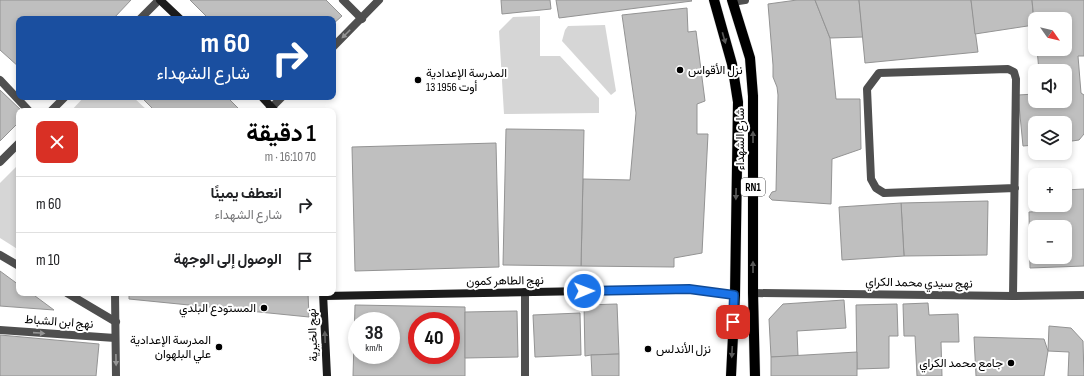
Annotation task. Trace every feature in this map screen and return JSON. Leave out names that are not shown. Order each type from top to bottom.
[{"type":"main road","name":"شارع الشهداء","points":[[714,0],[732,64],[738,102],[731,376]]},
{"type":"main road","name":"شارع الشهداء","points":[[732,1],[750,58],[753,96],[753,293],[755,376]]},
{"type":"street","points":[[143,16],[160,0],[177,16]]},
{"type":"street","points":[[343,0],[362,19]]},
{"type":"street","points":[[336,44],[379,0]]},
{"type":"street","points":[[732,1],[745,0]]},
{"type":"street","points":[[1013,296],[1015,188],[1016,79],[1014,72],[1008,69],[879,73],[866,89],[871,179],[876,188],[884,193],[1015,188]]},
{"type":"street","points":[[0,80],[16,97]]},
{"type":"street","points":[[19,100],[26,108]]},
{"type":"street","points":[[55,108],[62,100]]},
{"type":"street","points":[[264,100],[270,108]]},
{"type":"street","points":[[274,108],[280,100]]},
{"type":"street","points":[[0,162],[16,146]]},
{"type":"street","points":[[0,255],[16,264]]},
{"type":"street","name":"نهج الطاهر كمون","points":[[336,295],[689,289],[734,295]]},
{"type":"street","points":[[525,292],[525,376]]},
{"type":"street","name":"نهج سيدي محمد الكراي","points":[[753,293],[1013,296],[1084,295]]},
{"type":"street","points":[[71,296],[116,322]]},
{"type":"street","points":[[115,296],[116,376]]},
{"type":"street","name":"نهج الخيرية","points":[[324,296],[327,376]]},
{"type":"street","name":"نهج ابن الشباط","points":[[0,330],[116,338]]},
{"type":"shaded area","points":[[540,16],[540,56],[560,56],[599,98],[599,113],[504,114],[499,31],[513,17]]},
{"type":"shaded area","points":[[605,25],[616,91],[611,95],[562,41],[565,30],[568,26]]},
{"type":"shaded area","points":[[81,100],[136,100],[145,108],[74,108]]},
{"type":"shaded area","points":[[16,167],[16,248],[0,238],[0,183]]},
{"type":"building","points":[[0,0],[131,0],[116,16],[16,16],[16,64],[0,50]]},
{"type":"building","points":[[190,0],[326,0],[342,16],[336,21],[336,16],[206,16]]},
{"type":"building","points":[[501,0],[550,0],[551,9],[502,14]]},
{"type":"building","points":[[556,0],[691,0],[692,1],[559,18]]},
{"type":"building","points":[[797,0],[815,0],[830,38],[836,99],[860,99],[861,149],[832,159],[831,204],[772,200],[769,197],[772,192],[776,191],[778,95],[773,77],[768,4]]},
{"type":"building","points":[[815,0],[859,0],[863,37],[830,38]]},
{"type":"building","points":[[859,0],[971,0],[978,52],[865,63]]},
{"type":"building","points":[[971,0],[1032,0],[1033,12],[1028,12],[1028,26],[975,34]]},
{"type":"building","points":[[1032,0],[1084,0],[1084,56],[1078,56],[1081,93],[1084,95],[1084,134],[1079,140],[1072,141],[1072,116],[1028,116],[1028,146],[1023,146],[1018,95],[1028,94],[1028,108],[1072,108],[1072,64],[1038,64],[1038,56],[1072,56],[1072,12],[1033,12]]},
{"type":"building","points":[[687,8],[688,32],[696,31],[705,101],[697,104],[697,134],[708,134],[702,253],[674,258],[674,267],[581,266],[583,179],[630,180],[636,113],[622,15]]},
{"type":"building","points":[[0,90],[19,108],[16,108],[16,125],[0,141]]},
{"type":"building","points":[[144,100],[230,100],[238,108],[152,108]]},
{"type":"building","points":[[506,129],[584,130],[581,266],[503,265]]},
{"type":"building","points":[[496,143],[499,267],[355,271],[352,147]]},
{"type":"building","points":[[1084,189],[1084,266],[1030,268],[1030,264],[1072,264],[1072,220],[1029,220],[1029,212],[1072,212],[1072,190]]},
{"type":"building","points":[[988,201],[987,255],[904,256],[901,203]]},
{"type":"building","points":[[901,203],[904,256],[842,260],[839,207]]},
{"type":"building","points":[[0,271],[16,283],[16,296],[35,296],[54,310],[0,306]]},
{"type":"building","name":"المستودع البلدي","points":[[129,296],[308,296],[309,317],[129,299]]},
{"type":"building","points":[[844,300],[846,328],[797,331],[798,356],[771,357],[769,319],[783,304]]},
{"type":"building","points":[[928,303],[929,315],[958,314],[959,342],[941,342],[942,376],[917,376],[915,336],[904,336],[903,304]]},
{"type":"building","points":[[617,304],[619,354],[585,356],[584,305]]},
{"type":"building","points":[[897,304],[898,336],[889,336],[889,368],[857,369],[856,305]]},
{"type":"building","points":[[355,305],[465,307],[465,376],[353,376],[353,364],[400,364],[400,312],[355,312]]},
{"type":"building","points":[[517,311],[518,357],[465,358],[465,312]]},
{"type":"building","points":[[580,313],[581,355],[535,357],[533,315]]},
{"type":"building","points":[[1049,326],[1071,328],[1083,341],[1084,376],[1068,376],[1069,352],[1048,351]]},
{"type":"building","points":[[0,335],[99,344],[96,376],[0,376]]},
{"type":"building","name":"جامع محمد الكراي","points":[[974,337],[1044,339],[1048,351],[1044,376],[976,376]]},
{"type":"building","points":[[857,352],[857,376],[771,376],[771,357]]},
{"type":"building","points":[[619,354],[619,376],[592,376],[591,355]]},
{"type":"place","name":"نزل الأقواس","points":[[680,70]]},
{"type":"place","name":"المدرسة الإعدادية 13 أوت 1956","points":[[418,80]]},
{"type":"place","name":"المستودع البلدي","points":[[264,308]]},
{"type":"place","name":"المدرسة الإعدادية علي البلهوان","points":[[219,347]]},
{"type":"place","name":"نزل الأندلس","points":[[648,349]]},
{"type":"place","name":"جامع محمد الكراي","points":[[1011,363]]},
{"type":"route","points":[[584,291],[689,289],[734,295],[733,322]]}]
